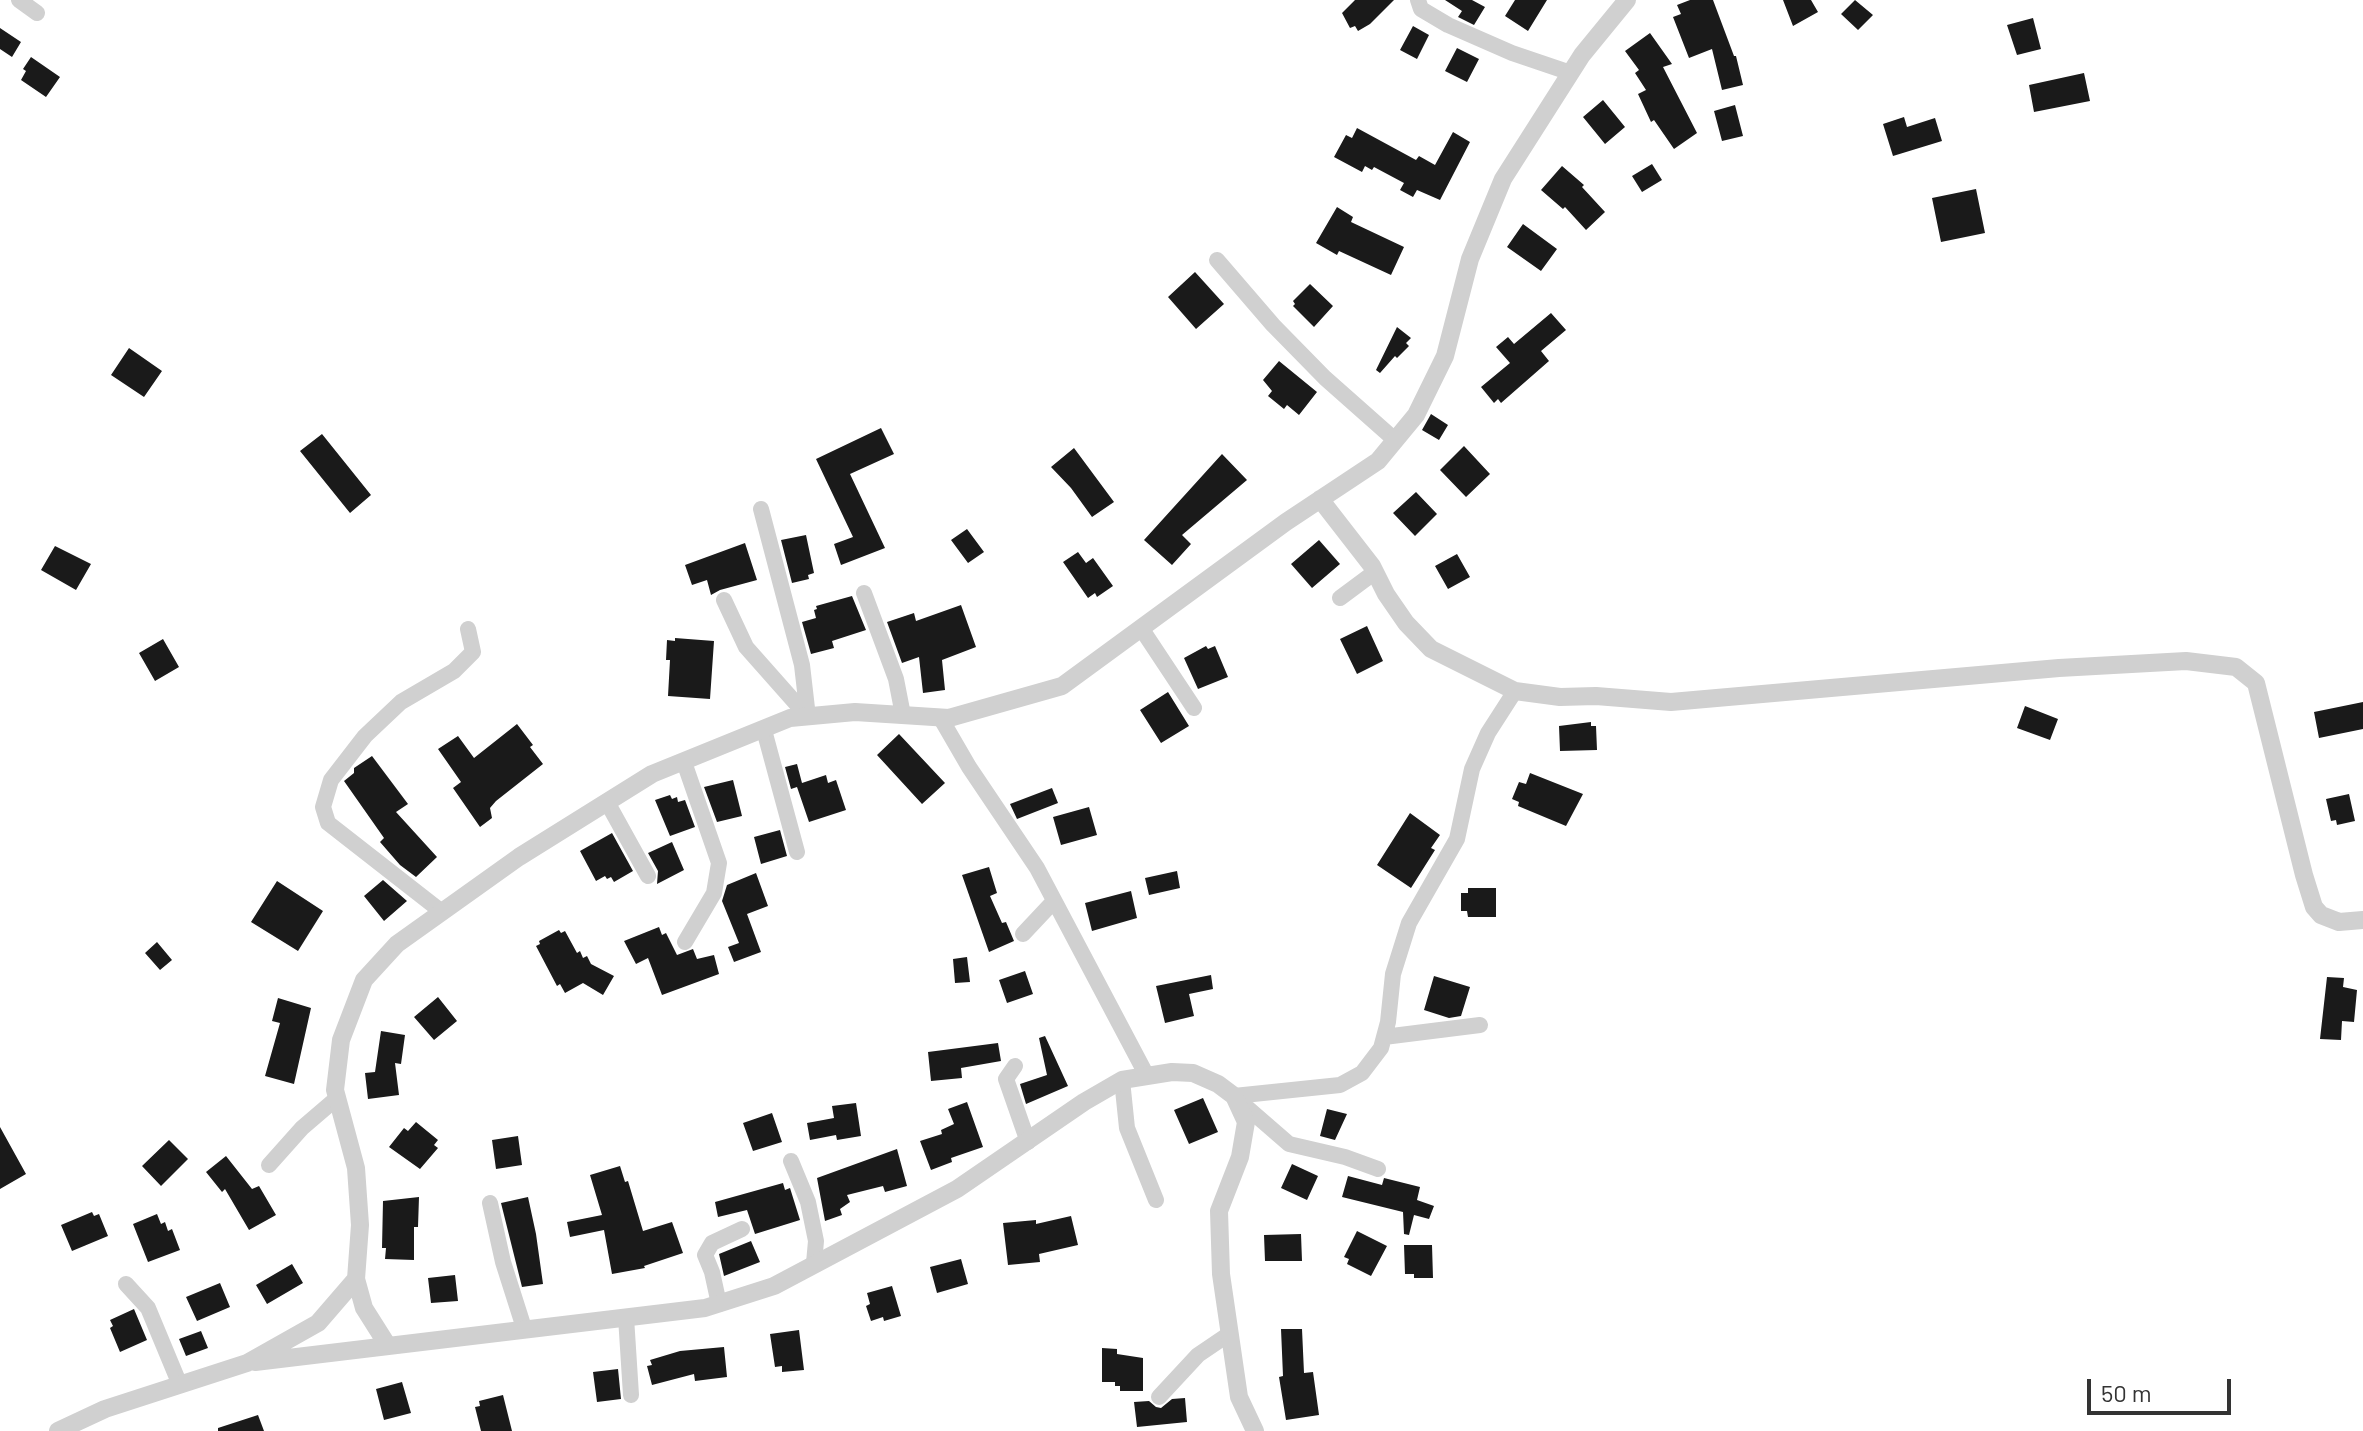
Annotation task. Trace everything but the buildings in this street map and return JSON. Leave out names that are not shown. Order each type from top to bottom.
[{"type":"street","points":[[19,0],[37,13]]},
{"type":"street","points":[[1418,0],[1421,9],[1448,25],[1512,53],[1571,73]]},
{"type":"street","points":[[388,1346],[364,1308],[356,1279],[360,1225],[356,1168],[335,1090],[341,1040],[364,980],[397,944],[519,857],[652,774],[790,718],[855,712],[949,718],[1062,686],[1320,499],[1378,461],[1416,415],[1445,356],[1470,259],[1503,179],[1571,73],[1627,0]]},
{"type":"street","points":[[1217,260],[1304,357],[1395,440]]},
{"type":"street","points":[[1320,499],[1350,535],[1406,623],[1431,649],[1515,691],[1560,697],[1596,696],[1671,702],[2059,668],[2186,661],[2236,667],[2256,683],[2314,907],[2321,915],[2339,922],[2363,920]]},
{"type":"street","points":[[761,509],[802,665],[808,717]]},
{"type":"street","points":[[1340,598],[1375,572]]},
{"type":"street","points":[[864,593],[896,679],[903,715]]},
{"type":"street","points":[[724,600],[746,647],[808,717]]},
{"type":"street","points":[[1141,628],[1194,708]]},
{"type":"street","points":[[442,912],[328,823],[323,807],[331,780],[365,736],[401,702],[454,671],[473,652],[468,629]]},
{"type":"street","points":[[1234,1096],[1340,1085],[1362,1073],[1381,1048],[1388,1022],[1393,974],[1409,923],[1457,839],[1472,769],[1488,733],[1515,691]]},
{"type":"street","points":[[940,717],[969,767],[1037,868],[1147,1076]]},
{"type":"street","points":[[764,730],[797,852]]},
{"type":"street","points":[[684,762],[719,863],[714,893],[685,942]]},
{"type":"street","points":[[607,802],[648,876]]},
{"type":"street","points":[[1023,934],[1054,901]]},
{"type":"street","points":[[1384,1037],[1480,1025]]},
{"type":"street","points":[[1015,1066],[1006,1079],[1028,1142]]},
{"type":"street","points":[[247,1363],[719,1304],[774,1286],[957,1189],[1084,1102],[1122,1080],[1172,1072],[1193,1073],[1218,1084],[1289,1144],[1345,1157],[1378,1169]]},
{"type":"street","points":[[1122,1080],[1127,1128],[1156,1200]]},
{"type":"street","points":[[1234,1096],[1246,1122],[1240,1157],[1219,1211],[1221,1274],[1239,1397],[1255,1431]]},
{"type":"street","points":[[269,1165],[302,1128],[337,1098]]},
{"type":"street","points":[[791,1161],[808,1202],[816,1241],[814,1263]]},
{"type":"street","points":[[490,1203],[503,1262],[524,1328]]},
{"type":"street","points":[[719,1304],[705,1255],[712,1243],[742,1229]]},
{"type":"street","points":[[58,1431],[105,1409],[247,1363],[318,1323],[356,1279]]},
{"type":"street","points":[[126,1284],[148,1308],[180,1385]]},
{"type":"street","points":[[626,1317],[631,1395]]},
{"type":"street","points":[[1159,1397],[1198,1355],[1229,1334]]}]
